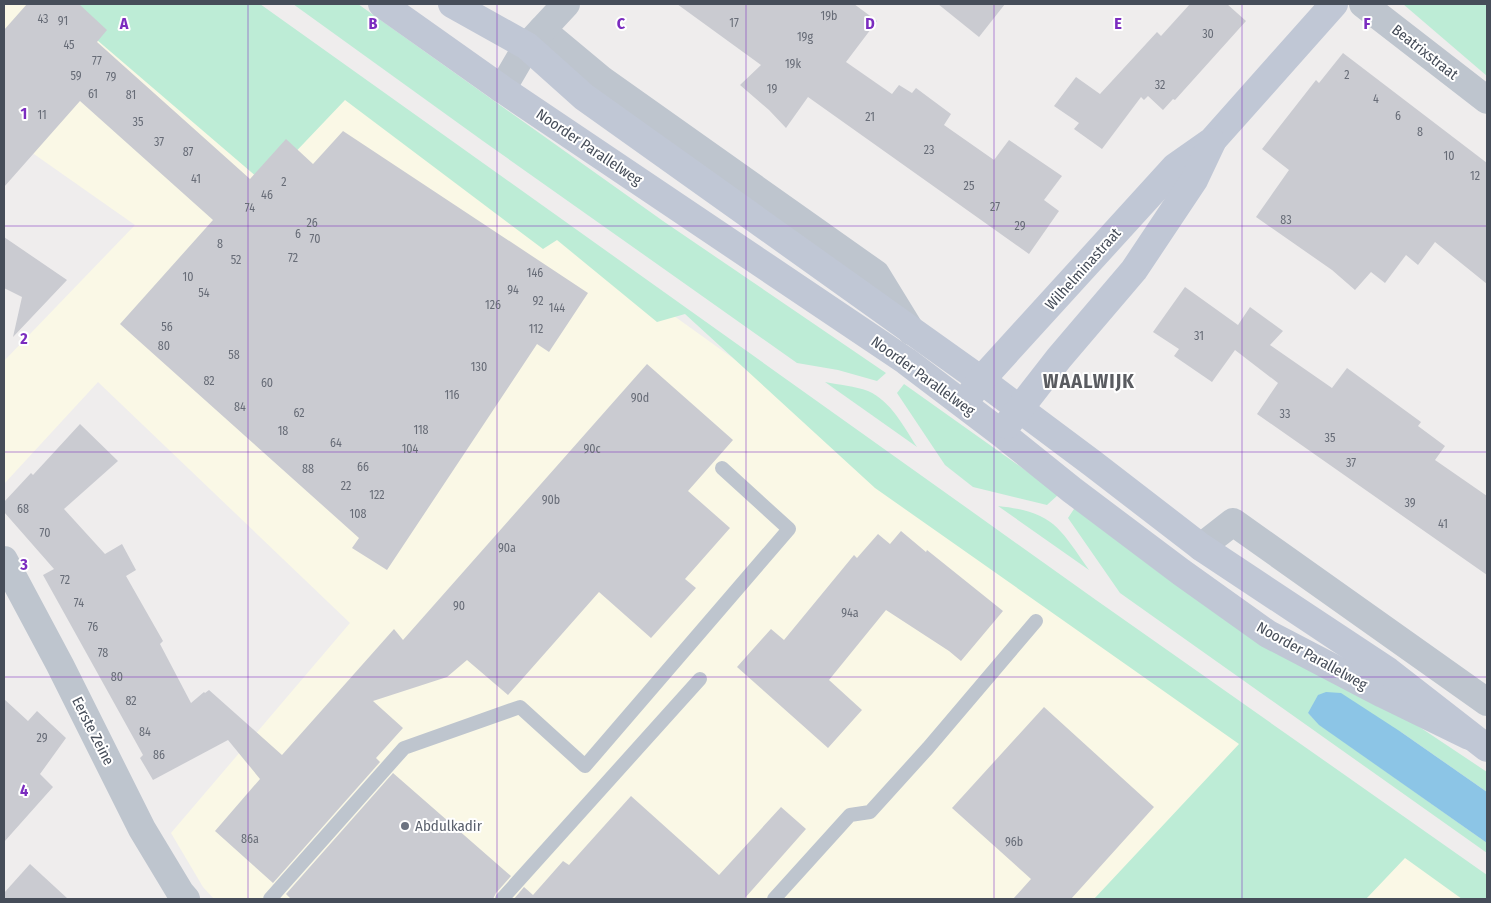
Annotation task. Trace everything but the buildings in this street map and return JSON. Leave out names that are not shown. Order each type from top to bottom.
[{"type":"main road","name":"Noorder Parallelweg","points":[[382,4],[502,89],[898,356],[1001,433],[1134,537],[1268,634],[1478,742]]},
{"type":"main road","name":"Noorder Parallelweg","points":[[452,4],[534,38],[584,97],[981,380],[1200,547],[1388,671],[1478,742]]},
{"type":"main road","name":"Wilhelminastraat","points":[[963,405],[981,380],[1175,167],[1212,141],[1334,4]]},
{"type":"main road","name":"Wilhelminastraat","points":[[1001,433],[1059,358],[1134,270],[1194,180],[1212,141]]},
{"type":"street","points":[[502,89],[534,38],[566,4]]},
{"type":"street","name":"Beatrixstraat","points":[[1363,4],[1487,100]]},
{"type":"street","points":[[1200,547],[1233,522],[1487,702]]},
{"type":"street","name":"Eerste Zeine","points":[[4,560],[60,665],[142,829],[186,899]]},
{"type":"lane","points":[[270,899],[404,748],[520,707],[585,766],[788,529],[722,468]]},
{"type":"lane","points":[[774,899],[850,815],[870,812],[928,748],[1036,621]]},
{"type":"lane","points":[[502,899],[700,679]]},
{"type":"shaded area","points":[[4,4],[239,4],[1487,899],[214,899],[203,887],[171,833],[350,623],[98,382],[4,484],[4,361],[135,225],[4,133]]},
{"type":"green space","points":[[55,4],[260,4],[1096,600],[1487,875],[1487,899],[1462,899],[1405,858],[1366,899],[1094,899],[1239,744],[875,488],[685,314],[657,322],[557,240],[543,249],[345,100],[265,184]]},
{"type":"green space","points":[[293,4],[358,4],[663,221],[886,373],[877,381],[838,370],[797,363]]},
{"type":"green space","points":[[1403,4],[1487,4],[1487,76]]},
{"type":"green space","points":[[825,382],[858,388],[876,395],[896,415],[917,447]]},
{"type":"green space","points":[[904,384],[1059,494],[1047,505],[973,487],[945,465],[897,393]]},
{"type":"green space","points":[[998,506],[1031,512],[1053,524],[1062,532],[1089,570]]},
{"type":"green space","points":[[1076,506],[1487,772],[1487,792],[1401,732],[1308,713],[1320,725],[1487,843],[1487,853],[1120,593],[1068,518]]},
{"type":"water","points":[[1326,692],[1341,693],[1487,792],[1487,843],[1319,725],[1308,713],[1318,695]]},
{"type":"place","name":"Abdulkadir","points":[[405,826]]},
{"type":"district","name":"WAALWIJK","points":[[1089,381]]}]
